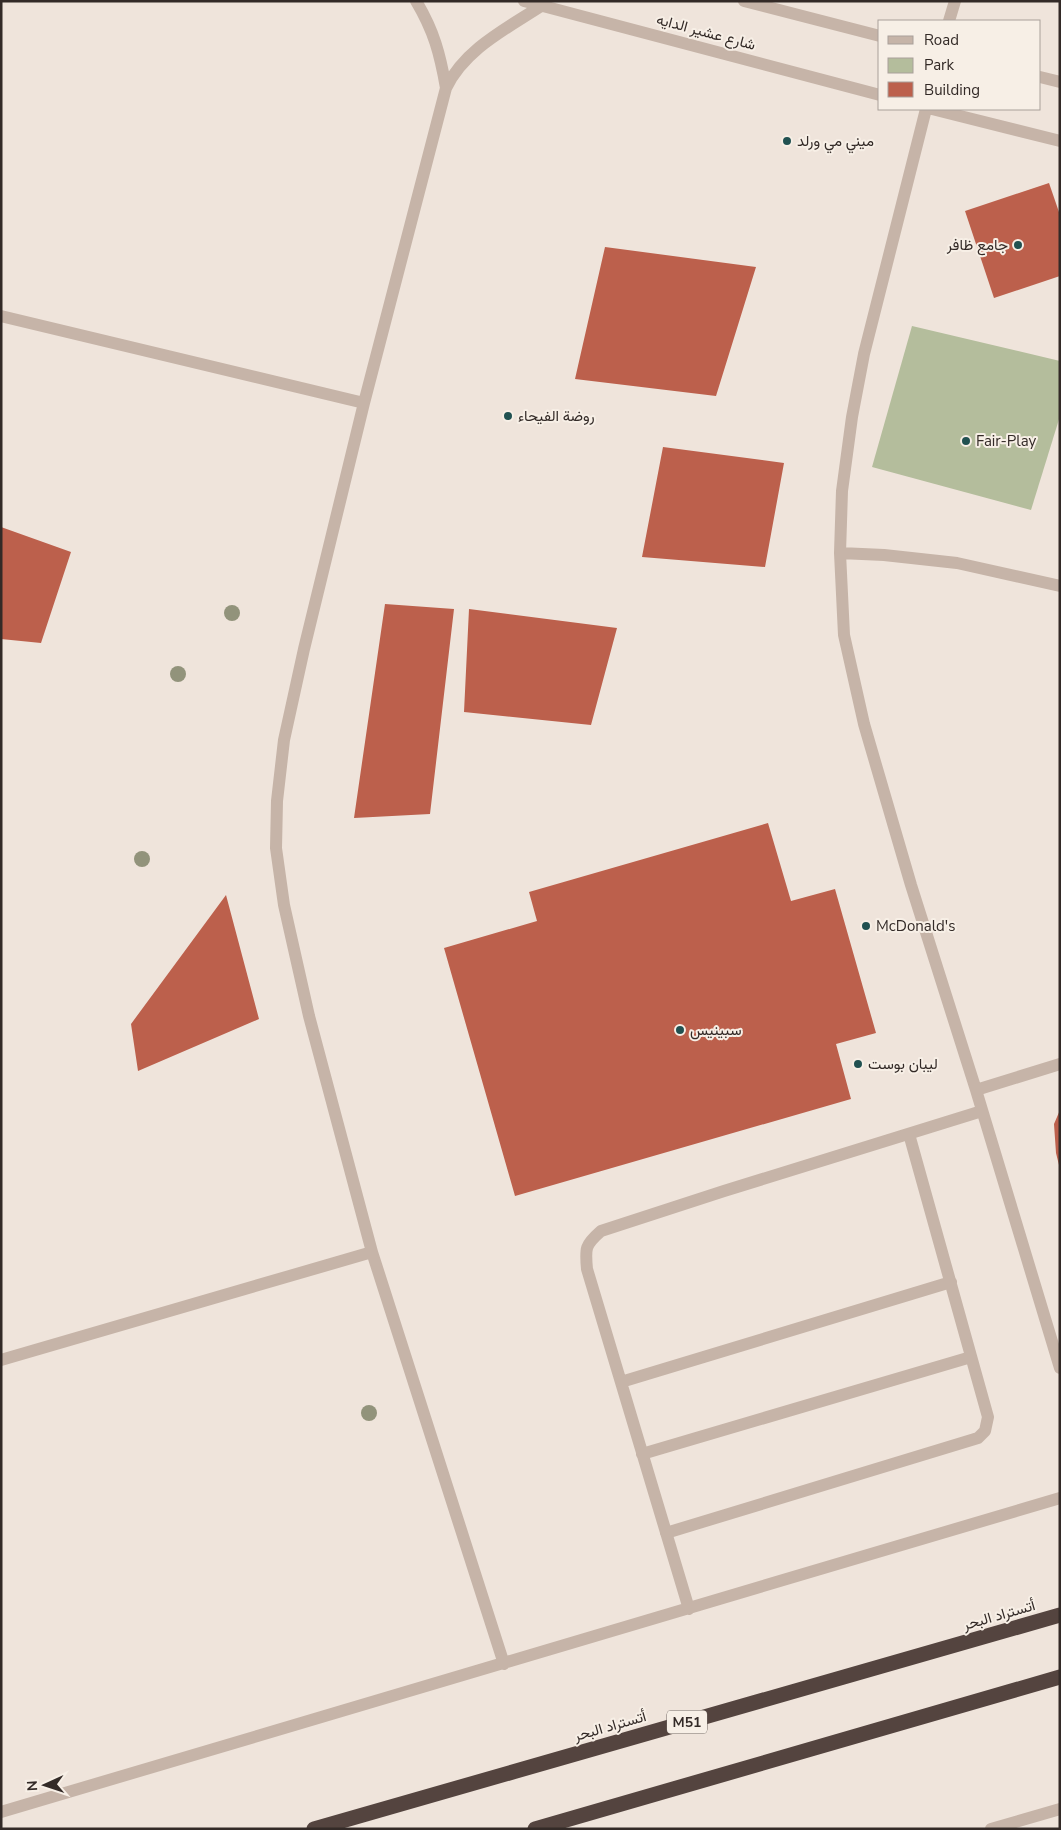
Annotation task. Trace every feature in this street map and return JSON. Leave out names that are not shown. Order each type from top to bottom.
[{"type":"highway","name":"أتستراد البحر","points":[[314,1829],[1060,1615]]},
{"type":"highway","points":[[535,1829],[1060,1677]]},
{"type":"street","points":[[416,1],[428,21],[440,54],[446,88]]},
{"type":"street","name":"شارع عشير الدايه","points":[[524,1],[878,94]]},
{"type":"street","points":[[744,1],[878,35]]},
{"type":"street","points":[[949,20],[955,1]]},
{"type":"street","points":[[504,1664],[372,1252],[307,1007],[284,905],[276,848],[277,801],[284,740],[304,650],[364,403],[446,88],[452,75],[478,49],[498,33],[541,6]]},
{"type":"street","points":[[1041,77],[1060,82]]},
{"type":"street","points":[[926,110],[864,354],[852,416],[842,490],[840,553],[844,636],[864,724],[911,885],[976,1090],[1060,1368]]},
{"type":"street","points":[[936,110],[1060,141]]},
{"type":"street","points":[[1,316],[364,403]]},
{"type":"street","points":[[840,553],[884,555],[957,563],[1060,586]]},
{"type":"street","points":[[976,1090],[1060,1064]]},
{"type":"street","points":[[689,1609],[587,1269],[586,1255],[588,1242],[601,1231],[724,1190],[982,1111]]},
{"type":"street","points":[[666,1533],[978,1438],[985,1431],[988,1417],[909,1134]]},
{"type":"street","points":[[1,1360],[372,1252]]},
{"type":"street","points":[[621,1382],[951,1282]]},
{"type":"street","points":[[642,1454],[971,1357]]},
{"type":"street","points":[[1,1812],[1060,1498]]},
{"type":"street","points":[[991,1829],[1060,1809]]},
{"type":"green space","name":"Fair-Play","points":[[912,326],[1060,361],[1060,416],[1031,510],[872,467]]},
{"type":"building","name":"جامع ظافر","points":[[1049,183],[1060,215],[1060,276],[994,298],[965,211]]},
{"type":"building","points":[[605,247],[756,267],[716,396],[575,379]]},
{"type":"building","points":[[663,447],[784,463],[765,567],[642,557]]},
{"type":"building","points":[[1,527],[71,552],[41,643],[1,639]]},
{"type":"building","points":[[385,604],[454,609],[430,814],[354,818]]},
{"type":"building","points":[[469,609],[617,628],[591,725],[464,712]]},
{"type":"building","points":[[768,823],[791,901],[835,889],[876,1033],[836,1044],[851,1099],[515,1196],[444,948],[537,921],[529,892]]},
{"type":"building","points":[[226,895],[259,1019],[138,1071],[131,1024]]},
{"type":"building","points":[[1060,1110],[1059,1165],[1056,1153],[1054,1124]]},
{"type":"place","name":"ميني مي ورلد","points":[[787,141]]},
{"type":"place","name":"جامع ظافر","points":[[1018,245]]},
{"type":"place","name":"روضة الفيحاء","points":[[508,416]]},
{"type":"place","name":"Fair-Play","points":[[966,441]]},
{"type":"place","name":"McDonald's","points":[[866,926]]},
{"type":"place","name":"سبينيس","points":[[680,1030]]},
{"type":"place","name":"ليبان بوست","points":[[858,1064]]}]
